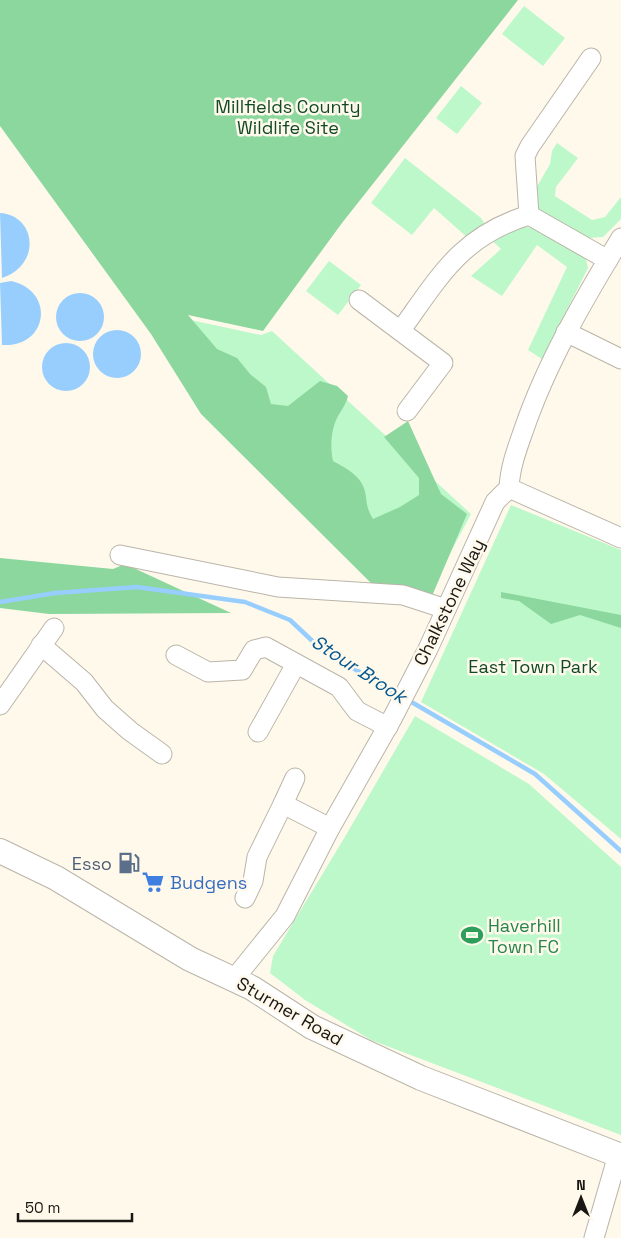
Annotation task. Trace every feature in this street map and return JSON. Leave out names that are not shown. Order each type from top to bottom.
[{"type":"main road","name":"Sturmer Road","points":[[0,851],[56,878],[190,959],[234,979],[312,1027],[421,1078],[620,1155]]},
{"type":"street","points":[[529,215],[526,156],[530,146],[592,58]]},
{"type":"street","points":[[401,330],[449,263],[486,233],[529,215],[608,260]]},
{"type":"street","name":"Chalkstone Way","points":[[234,979],[286,916],[330,828],[390,722],[446,609],[495,502],[508,488],[510,470],[532,406],[566,332],[621,238]]},
{"type":"street","points":[[359,300],[442,362],[407,411]]},
{"type":"street","points":[[566,332],[621,359]]},
{"type":"street","points":[[508,488],[621,538]]},
{"type":"street","points":[[120,555],[278,587],[404,595],[446,609]]},
{"type":"street","points":[[0,705],[54,628]]},
{"type":"street","points":[[41,645],[84,682],[105,709],[130,731],[162,754]]},
{"type":"street","points":[[176,655],[208,672],[242,670],[254,650],[266,647],[338,687],[357,711],[390,722]]},
{"type":"street","points":[[258,732],[296,664]]},
{"type":"street","points":[[245,898],[253,881],[257,857],[294,778]]},
{"type":"street","points":[[283,804],[330,828]]},
{"type":"street","points":[[594,1238],[620,1155]]},
{"type":"green space","name":"Millfields County Wildlife Site","points":[[0,0],[518,0],[342,223],[263,331],[188,315],[217,349],[237,358],[250,374],[266,387],[271,404],[288,406],[320,381],[337,386],[348,396],[333,428],[331,445],[333,461],[359,479],[365,490],[368,508],[373,519],[400,507],[419,495],[419,478],[384,437],[408,421],[441,494],[467,514],[432,596],[371,583],[201,414],[151,334],[0,126]]},
{"type":"green space","points":[[524,6],[565,38],[543,66],[502,34]]},
{"type":"green space","points":[[461,86],[482,103],[457,134],[436,118]]},
{"type":"green space","points":[[557,143],[578,158],[556,187],[555,196],[592,220],[605,217],[621,197],[621,219],[603,237],[589,238],[539,211],[535,202],[535,190],[550,164],[552,151]]},
{"type":"green space","points":[[405,158],[481,218],[486,226],[469,239],[434,208],[412,235],[371,203]]},
{"type":"green space","points":[[524,227],[535,228],[584,251],[588,268],[542,359],[528,350],[567,267],[537,245],[502,296],[471,276],[501,249],[490,239],[509,230]]},
{"type":"green space","points":[[329,261],[361,285],[338,315],[306,291]]},
{"type":"green space","points":[[186,319],[261,335],[272,331],[471,514],[447,559],[401,564]]},
{"type":"green space","name":"East Town Park","points":[[511,505],[621,550],[621,839],[544,774],[421,702]]},
{"type":"green space","points":[[0,558],[113,569],[125,564],[231,613],[49,614],[0,608]]},
{"type":"green space","points":[[501,592],[621,615],[621,628],[580,615],[551,624],[519,601],[501,598]]},
{"type":"green space","points":[[415,716],[529,784],[621,867],[621,1135],[371,1040],[305,1000],[270,973],[273,956]]},
{"type":"water","points":[[0,213],[12,216],[21,222],[27,231],[30,241],[24,263],[15,272],[2,278]]},
{"type":"water","points":[[11,281],[25,287],[35,296],[40,306],[41,318],[37,329],[29,338],[17,344],[2,345],[0,283]]},
{"type":"water","points":[[75,293],[85,293],[94,297],[100,303],[103,308],[103,326],[94,337],[85,341],[75,341],[66,337],[60,331],[56,322],[56,312],[60,303],[66,297]]},
{"type":"water","points":[[112,330],[122,330],[134,337],[141,349],[141,359],[134,371],[122,378],[112,378],[104,374],[97,367],[93,359],[93,349],[97,341],[104,334]]},
{"type":"water","points":[[61,343],[71,343],[83,350],[90,362],[90,372],[83,384],[71,391],[61,391],[53,387],[46,380],[42,372],[42,362],[46,354],[53,347]]},
{"type":"waterway","name":"Stour Brook","points":[[0,602],[55,593],[137,587],[245,602],[290,620],[322,650],[399,695]]},
{"type":"waterway","name":"Stour Brook","points":[[408,700],[535,774],[621,851]]},
{"type":"place","name":"Esso","points":[[129,863]]},
{"type":"place","name":"Budgens","points":[[153,882]]},
{"type":"place","name":"Haverhill Town FC","points":[[472,935]]}]
